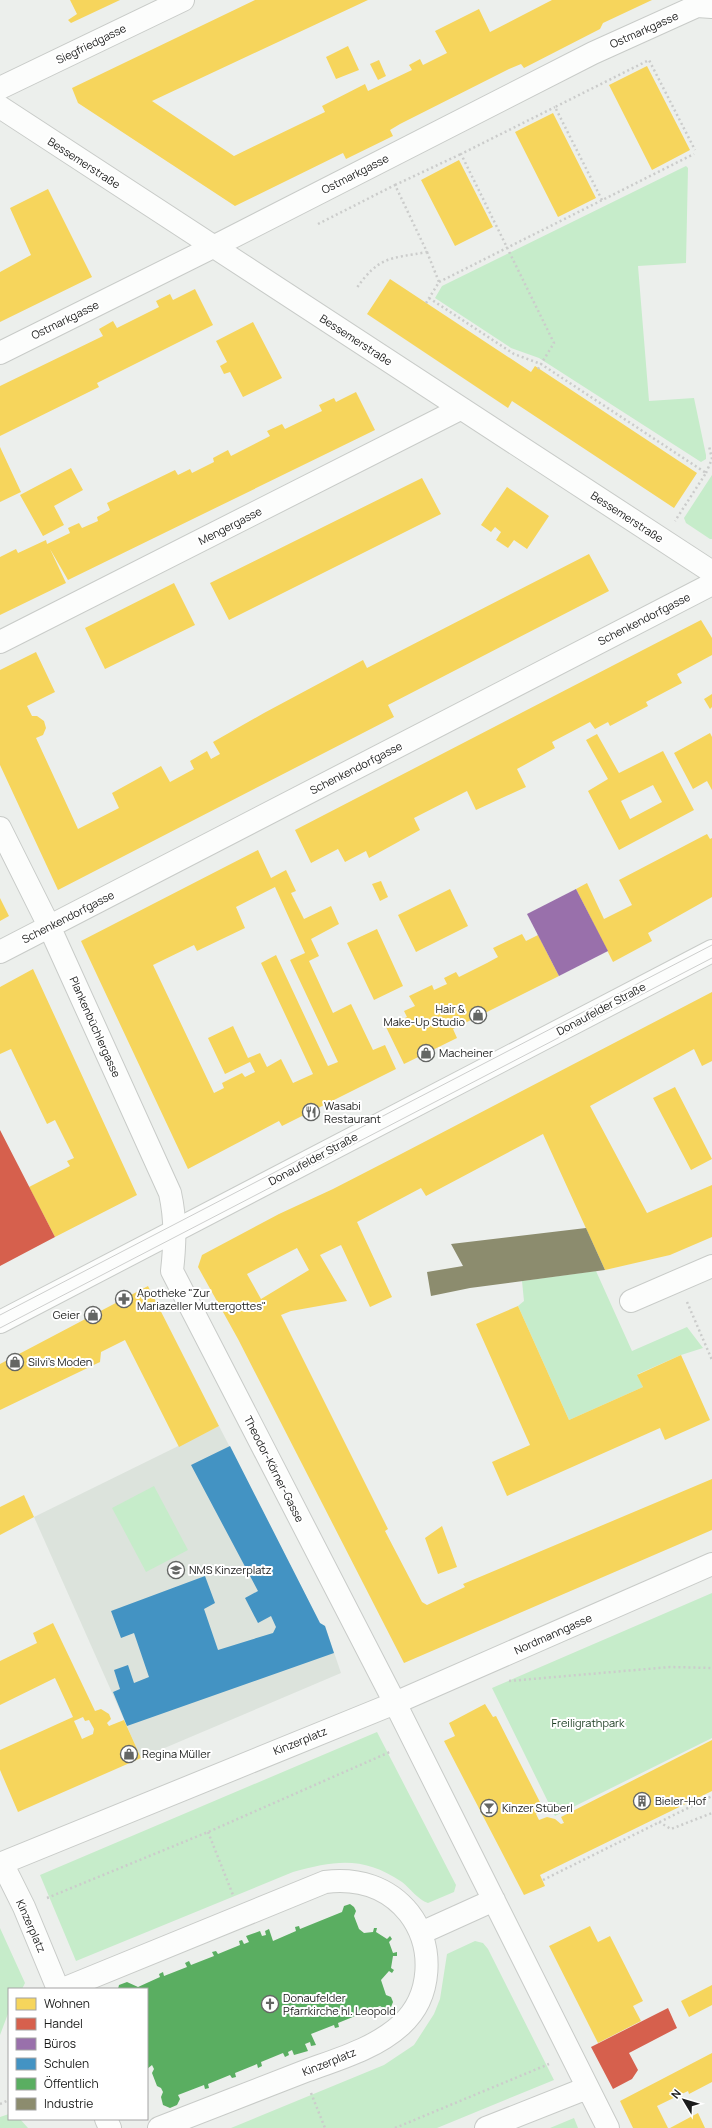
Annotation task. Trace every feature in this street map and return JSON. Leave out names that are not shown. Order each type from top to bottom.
[{"type":"street","name":"Siegfriedgasse","points":[[0,88],[182,0]]},
{"type":"street","name":"Ostmarkgasse","points":[[0,353],[213,247],[593,53],[698,6],[712,7]]},
{"type":"street","name":"Bessemerstraße","points":[[0,108],[712,572]]},
{"type":"street","name":"Mengergasse","points":[[0,642],[460,409]]},
{"type":"street","name":"Schenkendorfgasse","points":[[0,952],[712,584]]},
{"type":"street","name":"Plankenbüchlergasse","points":[[0,828],[49,926],[170,1193],[174,1210],[176,1231]]},
{"type":"street","name":"Donaufelder Straße","points":[[0,1322],[712,951]]},
{"type":"street","name":"Theodor-Körner-Gasse","points":[[176,1231],[172,1271],[395,1703]]},
{"type":"street","points":[[631,1301],[712,1266]]},
{"type":"street","name":"Nordmanngasse","points":[[395,1703],[712,1564]]},
{"type":"street","name":"Kinzerplatz","points":[[58,1988],[24,1907],[1,1864],[395,1703]]},
{"type":"street","points":[[395,1703],[608,2128]]},
{"type":"street","name":"Kinzerplatz","points":[[65,1988],[325,1882],[355,1881],[371,1884],[398,1902],[412,1918],[421,1933],[426,1957],[425,1986],[416,2008],[409,2018],[389,2034],[374,2043],[303,2073],[159,2128]]},
{"type":"street","points":[[421,1933],[494,1900]]},
{"type":"street","points":[[486,2128],[588,2088]]},
{"type":"path","points":[[318,224],[649,60],[695,150]]},
{"type":"path","points":[[555,107],[602,200]]},
{"type":"path","points":[[461,154],[554,343],[538,368]]},
{"type":"path","points":[[426,304],[438,282],[694,154]]},
{"type":"path","points":[[395,185],[427,252],[438,282]]},
{"type":"path","points":[[356,289],[369,271],[384,260],[427,252]]},
{"type":"path","points":[[429,298],[514,354],[541,364],[706,473]]},
{"type":"path","points":[[675,521],[706,473],[712,459],[709,446]]},
{"type":"path","points":[[678,1281],[712,1360]]},
{"type":"path","points":[[492,1660],[503,1681],[670,1667],[712,1668]]},
{"type":"path","points":[[24,1907],[208,1832],[392,1751]]},
{"type":"path","points":[[542,1880],[712,1796]]},
{"type":"path","points":[[659,1822],[671,1829],[712,1813]]},
{"type":"path","points":[[208,1832],[240,1916]]},
{"type":"path","points":[[395,2128],[571,2055]]},
{"type":"path","points":[[303,2073],[326,2128]]},
{"type":"shaded area","name":"NMS Kinzerplatz","points":[[219,1426],[320,1623],[325,1626],[341,1673],[141,1758],[34,1517]]},
{"type":"green space","points":[[686,166],[688,168],[686,263],[638,266],[649,401],[694,398],[706,455],[706,459],[701,462],[539,358],[511,348],[435,298],[442,286]]},
{"type":"green space","points":[[712,475],[712,539],[710,539],[686,523],[684,518]]},
{"type":"green space","points":[[596,1271],[632,1351],[687,1327],[703,1348],[681,1355],[638,1374],[643,1387],[569,1420],[518,1306],[524,1301],[522,1281]]},
{"type":"green space","points":[[154,1486],[188,1550],[146,1572],[112,1508]]},
{"type":"green space","name":"Freiligrathpark","points":[[712,1593],[712,1738],[555,1816],[492,1688]]},
{"type":"green space","points":[[377,1732],[456,1885],[454,1892],[428,1903],[417,1897],[402,1882],[375,1868],[362,1864],[349,1863],[323,1865],[293,1872],[76,1961],[40,1875]]},
{"type":"green space","points":[[0,1928],[25,1983],[22,1988],[8,1988],[8,2014],[0,2035]]},
{"type":"green space","points":[[475,1941],[483,1943],[488,1949],[554,2080],[437,2128],[231,2128],[384,2065],[414,2045],[434,2014],[440,1999],[447,1954]]},
{"type":"green space","points":[[8,2114],[8,2120],[21,2120],[28,2128],[0,2128],[0,2117]]},
{"type":"green space","points":[[574,2118],[578,2128],[550,2128]]},
{"type":"building: Wohnen","points":[[70,0],[120,0],[71,23],[68,20],[77,14]]},
{"type":"building: Wohnen","points":[[255,0],[368,0],[152,101],[234,156],[325,112],[322,106],[365,84],[368,91],[412,70],[409,65],[420,59],[423,65],[447,53],[435,31],[479,9],[490,32],[552,0],[652,0],[603,23],[600,29],[524,68],[521,64],[509,69],[400,124],[390,130],[393,136],[346,159],[343,153],[235,206],[78,103],[72,88]]},
{"type":"building: Wohnen","points":[[348,46],[359,70],[336,79],[326,57]]},
{"type":"building: Wohnen","points":[[379,60],[386,76],[378,80],[370,64]]},
{"type":"building: Wohnen","points":[[647,66],[690,150],[652,170],[609,85]]},
{"type":"building: Wohnen","points":[[553,113],[596,198],[558,217],[515,132]]},
{"type":"building: Wohnen","points":[[459,160],[493,227],[455,246],[421,180]]},
{"type":"building: Wohnen","points":[[48,189],[92,277],[0,322],[0,272],[31,255],[10,208]]},
{"type":"building: Wohnen","points":[[390,279],[531,372],[535,366],[697,473],[674,508],[512,401],[508,408],[367,314]]},
{"type":"building: Wohnen","points":[[195,289],[213,325],[97,383],[99,387],[0,436],[0,386],[103,336],[99,329],[113,321],[117,328],[159,307],[156,301],[170,294],[173,300]]},
{"type":"building: Wohnen","points":[[253,322],[282,378],[243,397],[230,372],[224,374],[220,366],[227,362],[216,341]]},
{"type":"building: Wohnen","points":[[356,392],[375,430],[68,580],[50,549],[66,583],[0,615],[0,557],[16,549],[18,553],[46,540],[47,544],[70,533],[68,528],[79,523],[82,528],[98,521],[97,517],[110,510],[107,503],[175,470],[178,475],[190,469],[192,473],[214,462],[213,458],[228,450],[231,456],[270,436],[267,431],[282,424],[285,429],[322,411],[319,405],[334,398],[336,402]]},
{"type":"building: Wohnen","points":[[0,447],[21,492],[0,502]]},
{"type":"building: Wohnen","points":[[71,468],[83,490],[54,506],[64,525],[43,536],[20,495]]},
{"type":"building: Wohnen","points":[[422,478],[441,514],[229,620],[210,583]]},
{"type":"building: Wohnen","points":[[507,487],[549,516],[527,549],[514,540],[508,548],[496,540],[501,532],[495,527],[491,532],[481,525]]},
{"type":"building: Wohnen","points":[[589,554],[609,591],[388,705],[394,717],[58,890],[0,765],[0,670],[36,652],[55,692],[27,706],[32,716],[37,716],[44,721],[46,728],[43,735],[36,738],[78,829],[119,808],[112,793],[161,766],[170,782],[194,769],[190,761],[207,751],[211,759],[220,754],[213,742],[264,713],[363,660],[367,668]]},
{"type":"building: Wohnen","points":[[174,583],[195,625],[105,669],[85,628]]},
{"type":"building: Wohnen","points":[[701,620],[712,638],[712,655],[677,674],[682,683],[646,702],[648,706],[610,726],[608,722],[595,729],[590,722],[552,742],[555,748],[517,769],[526,787],[476,810],[467,791],[414,818],[420,830],[369,858],[366,851],[345,862],[338,849],[311,863],[295,830]]},
{"type":"building: Wohnen","points":[[712,694],[712,707],[710,709],[704,699]]},
{"type":"building: Wohnen","points":[[710,733],[712,737],[712,790],[707,781],[693,789],[674,753]]},
{"type":"building: Wohnen","points":[[597,734],[619,773],[663,751],[694,810],[619,850],[588,791],[608,779],[586,740]],"holes":[[[653,785],[662,802],[630,819],[621,801]]]},
{"type":"building: Wohnen","points":[[707,834],[710,839],[712,838],[712,897],[648,933],[652,941],[613,962],[576,889],[587,883],[604,919],[632,905],[619,880]]},
{"type":"building: Wohnen","points":[[258,850],[271,878],[286,870],[296,891],[291,893],[304,919],[331,906],[339,924],[311,939],[319,956],[309,961],[333,1013],[351,1004],[373,1050],[385,1045],[396,1069],[282,1126],[279,1121],[188,1169],[81,941]],"holes":[[[275,887],[305,953],[290,960],[338,1062],[328,1066],[276,955],[261,963],[313,1074],[293,1083],[281,1059],[267,1067],[260,1053],[248,1058],[233,1026],[208,1038],[225,1074],[250,1062],[255,1072],[245,1077],[242,1073],[222,1083],[224,1088],[214,1093],[153,965],[194,945],[197,951],[245,928],[236,907]]]},
{"type":"building: Wohnen","points":[[381,881],[388,897],[380,901],[372,884]]},
{"type":"building: Wohnen","points":[[450,889],[468,926],[416,952],[398,915]]},
{"type":"building: Wohnen","points":[[0,898],[9,916],[0,921]]},
{"type":"building: Wohnen","points":[[377,929],[403,986],[374,1000],[347,943]]},
{"type":"building: Wohnen","points":[[522,934],[526,941],[538,935],[559,976],[453,1029],[457,1038],[404,1064],[386,1027],[407,1017],[404,1011],[415,1006],[409,996],[432,985],[434,990],[447,984],[444,978],[456,972],[459,977],[498,957],[493,948]]},
{"type":"building: Wohnen","points":[[33,969],[137,1195],[55,1237],[29,1187],[70,1166],[67,1161],[74,1158],[55,1120],[47,1124],[11,1049],[0,1054],[0,987]]},
{"type":"building: Wohnen","points":[[712,992],[712,1061],[702,1066],[694,1049],[590,1106],[647,1213],[712,1185],[712,1237],[670,1255],[605,1270],[543,1134],[426,1196],[421,1188],[357,1222],[392,1297],[370,1307],[341,1245],[320,1255],[347,1301],[291,1311],[281,1315],[388,1529],[385,1531],[422,1602],[427,1605],[465,1587],[463,1584],[712,1479],[712,1530],[404,1663],[238,1339],[198,1267],[202,1255],[279,1214],[333,1189]],"holes":[[[297,1248],[309,1270],[261,1299],[247,1274]]]},
{"type":"building: Wohnen","points":[[675,1087],[712,1159],[691,1170],[653,1098]]},
{"type":"building: Wohnen","points":[[148,1286],[219,1426],[179,1447],[125,1340],[101,1352],[100,1362],[0,1410],[0,1364]]},
{"type":"building: Wohnen","points":[[518,1306],[569,1420],[643,1387],[637,1375],[681,1355],[710,1420],[665,1440],[660,1428],[507,1496],[492,1462],[530,1445],[476,1324]]},
{"type":"building: Wohnen","points":[[24,1495],[34,1517],[0,1535],[0,1507]]},
{"type":"building: Wohnen","points":[[442,1526],[457,1567],[438,1574],[425,1538]]},
{"type":"building: Wohnen","points":[[53,1623],[95,1711],[101,1709],[109,1714],[111,1719],[107,1723],[109,1726],[124,1720],[141,1758],[18,1812],[0,1770],[0,1750],[73,1717],[55,1678],[0,1705],[0,1661],[37,1643],[33,1633]],"holes":[[[83,1717],[85,1721],[89,1720],[94,1729],[93,1734],[82,1739],[74,1721]]]},
{"type":"building: Wohnen","name":"Bieler-Hof","points":[[485,1704],[493,1717],[496,1716],[544,1810],[536,1814],[539,1820],[547,1817],[555,1819],[561,1824],[564,1823],[561,1817],[712,1740],[712,1791],[540,1875],[545,1886],[524,1895],[444,1741],[455,1736],[449,1723]]},
{"type":"building: Wohnen","points":[[590,1926],[598,1942],[610,1936],[643,2001],[633,2006],[641,2021],[598,2043],[549,1946]]},
{"type":"building: Wohnen","points":[[712,1985],[712,2005],[689,2017],[681,2001]]},
{"type":"building: Wohnen","points":[[712,2053],[712,2082],[689,2094],[688,2091],[657,2106],[668,2128],[633,2128],[620,2101]]},
{"type":"building: Wohnen","points":[[698,2113],[705,2128],[670,2128]]},
{"type":"building: Handel","points":[[0,1130],[55,1237],[0,1266]]},
{"type":"building: Handel","points":[[668,2008],[677,2028],[629,2053],[638,2070],[632,2079],[613,2089],[591,2047]]},
{"type":"building: Büros","points":[[576,889],[608,951],[559,976],[527,914]]},
{"type":"building: Schulen","points":[[230,1446],[320,1623],[325,1626],[334,1653],[127,1726],[113,1692],[120,1689],[114,1670],[128,1665],[134,1683],[149,1677],[134,1633],[121,1638],[111,1611],[205,1576],[215,1603],[204,1609],[218,1650],[273,1633],[276,1627],[271,1616],[258,1623],[245,1598],[258,1591],[191,1465]]},
{"type":"building: Öffentlich","name":"Donaufelder Pfarrkirche hl. Leopold","points":[[350,1904],[354,1907],[356,1911],[354,1916],[359,1929],[364,1933],[373,1932],[374,1928],[377,1928],[376,1932],[387,1939],[390,1936],[392,1939],[389,1942],[393,1953],[397,1952],[397,1956],[393,1956],[391,1968],[394,1970],[392,1973],[389,1971],[381,1980],[386,1995],[391,1997],[393,2002],[391,2007],[385,2009],[380,2006],[338,2023],[339,2027],[335,2028],[334,2025],[311,2034],[316,2045],[311,2046],[310,2042],[305,2044],[308,2051],[294,2055],[292,2050],[288,2052],[289,2055],[285,2057],[283,2053],[261,2062],[262,2066],[258,2068],[257,2064],[235,2073],[236,2077],[232,2078],[230,2075],[208,2084],[209,2088],[205,2089],[204,2085],[178,2095],[180,2099],[177,2105],[170,2108],[163,2105],[161,2097],[163,2092],[161,2088],[157,2086],[152,2073],[154,2069],[152,2065],[148,2068],[148,1988],[118,1988],[119,1985],[127,1982],[138,1987],[160,1977],[159,1974],[163,1972],[164,1976],[187,1967],[185,1963],[189,1961],[191,1965],[214,1956],[212,1952],[216,1951],[218,1954],[240,1945],[239,1941],[242,1940],[244,1944],[249,1942],[246,1936],[260,1931],[262,1936],[266,1935],[265,1931],[269,1929],[273,1941],[296,1931],[295,1927],[299,1926],[300,1929],[342,1912],[344,1906]]},
{"type":"building: Industrie","points":[[586,1228],[605,1270],[470,1288],[431,1296],[427,1272],[463,1266],[451,1244]]},
{"type":"tram line","points":[[0,1315],[712,945]]},
{"type":"tram line","points":[[0,1328],[712,958]]},
{"type":"place","name":"Hair & Make-Up Studio","points":[[478,1015]]},
{"type":"place","name":"Macheiner","points":[[426,1053]]},
{"type":"place","name":"Wasabi Restaurant","points":[[311,1112]]},
{"type":"place","name":"Apotheke \"Zur Mariazeller Muttergottes\"","points":[[124,1299]]},
{"type":"place","name":"Geier","points":[[93,1315]]},
{"type":"place","name":"Silvi's Moden","points":[[15,1362]]},
{"type":"place","name":"NMS Kinzerplatz","points":[[176,1570]]},
{"type":"place","name":"Regina Müller","points":[[129,1754]]},
{"type":"place","name":"Bieler-Hof","points":[[642,1801]]},
{"type":"place","name":"Kinzer Stüberl","points":[[489,1808]]},
{"type":"place","name":"Donaufelder Pfarrkirche hl. Leopold","points":[[270,2004]]}]
